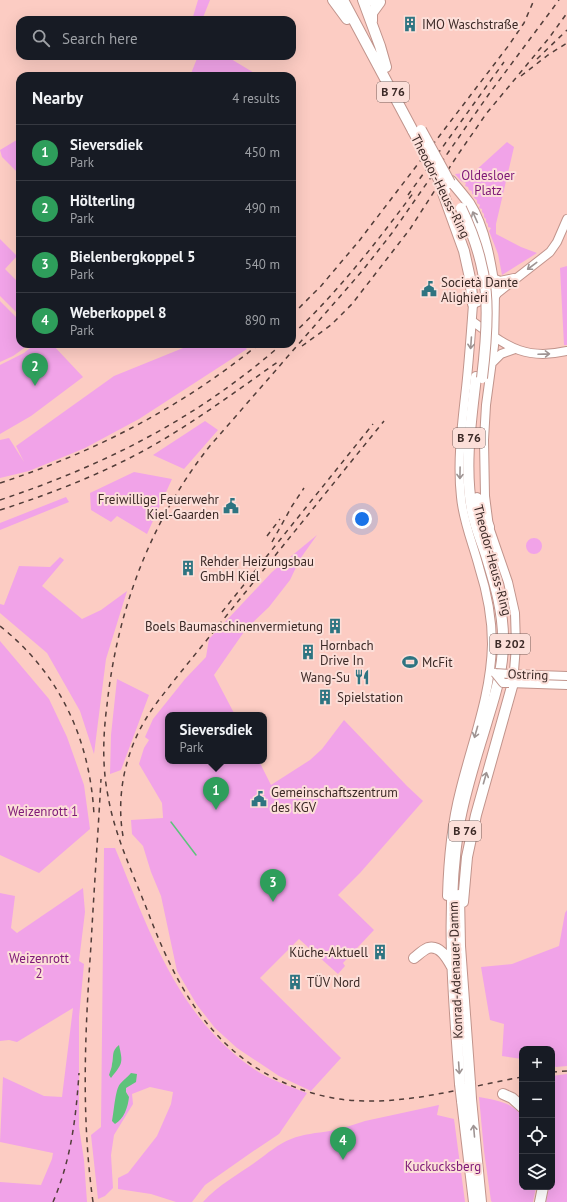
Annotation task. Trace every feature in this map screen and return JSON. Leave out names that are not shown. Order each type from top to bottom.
[{"type":"highway","name":"B 76","points":[[333,0],[372,53]]},
{"type":"highway","name":"Theodor-Heuss-Ring","points":[[343,0],[459,209],[475,240],[481,259],[486,286],[487,322],[468,446],[468,473],[472,510],[476,527],[496,588],[500,608],[503,643],[500,678],[492,718]]},
{"type":"highway","name":"Theodor-Heuss-Ring","points":[[350,0],[386,67],[415,128],[444,171],[446,186]]},
{"type":"highway","points":[[363,0],[373,25],[386,67]]},
{"type":"highway","points":[[368,0],[380,2],[372,15],[373,25]]},
{"type":"highway","name":"B 76","points":[[446,186],[469,204],[476,217],[488,254],[495,295]]},
{"type":"highway","name":"B 76","points":[[446,186],[470,278],[472,304]]},
{"type":"highway","points":[[493,279],[500,282],[514,279]]},
{"type":"highway","name":"Theodor-Heuss-Ring","points":[[479,378],[475,454],[477,498],[485,535],[502,585],[510,634],[510,650],[505,685],[492,718]]},
{"type":"highway","points":[[477,498],[489,527]]},
{"type":"highway","name":"B 76","points":[[485,553],[484,562],[492,611]]},
{"type":"highway","name":"B 76","points":[[460,946],[463,930],[465,876],[474,822],[510,698],[510,679]]},
{"type":"highway","name":"Konrad-Adenauer-Damm","points":[[465,1083],[453,967],[452,929],[455,861],[460,824],[472,771],[492,718]]},
{"type":"highway","name":"Konrad-Adenauer-Damm","points":[[474,1202],[465,1083],[459,873],[466,826],[492,718]]},
{"type":"highway","name":"B 76","points":[[447,896],[452,929]]},
{"type":"highway","points":[[414,958],[427,948],[435,948],[445,955],[453,967]]},
{"type":"highway","points":[[503,1094],[519,1104]]},
{"type":"highway","name":"Konrad-Adenauer-Damm","points":[[466,1100],[481,1202]]},
{"type":"highway","name":"B 76","points":[[479,1184],[486,1202]]},
{"type":"highway","points":[[540,1202],[542,1190]]},
{"type":"main road","points":[[472,304],[495,295],[550,252],[557,242],[567,218]]},
{"type":"main road","points":[[495,295],[495,337]]},
{"type":"main road","name":"Theodor-Heuss-Ring","points":[[472,304],[470,354],[461,448],[460,497],[468,530],[492,611],[496,633],[493,671],[486,695]]},
{"type":"main road","points":[[472,321],[515,349],[530,354],[546,354],[567,351]]},
{"type":"main road","name":"Theodor-Heuss-Ring","points":[[495,337],[485,416],[484,440],[486,502],[489,527],[512,596],[517,631],[510,679]]},
{"type":"main road","points":[[492,363],[501,354],[515,349]]},
{"type":"main road","name":"Theodor-Heuss-Ring","points":[[492,611],[493,671]]},
{"type":"main road","name":"Ostring","points":[[493,671],[510,679],[567,685]]},
{"type":"main road","name":"Ostring","points":[[510,679],[567,676]]},
{"type":"main road","name":"Konrad-Adenauer-Damm","points":[[447,896],[452,825],[486,695]]},
{"type":"green space","points":[[198,0],[210,0],[204,16],[193,16]]},
{"type":"green space","points":[[196,60],[233,60],[253,72],[192,72]]},
{"type":"green space","points":[[16,140],[16,171],[2,157],[0,150]]},
{"type":"green space","name":"Oldesloer Platz","points":[[507,142],[514,147],[496,224],[496,234],[521,247],[537,253],[502,275],[498,254],[489,231],[491,228],[488,227],[482,209],[479,208],[480,205],[474,198],[475,195],[472,194],[472,191],[469,190],[468,187],[465,186],[466,183],[461,181],[455,174],[474,172]]},
{"type":"green space","points":[[0,239],[16,255],[16,257],[5,269],[16,280],[16,312],[0,296]]},
{"type":"green space","points":[[567,266],[567,345],[564,345],[560,268]]},
{"type":"green space","points":[[0,301],[16,317],[16,348],[24,348],[13,356],[0,362]]},
{"type":"green space","points":[[30,348],[56,348],[83,377],[31,416],[0,434],[0,365],[24,353]]},
{"type":"green space","points":[[183,348],[247,349],[139,419],[85,448],[29,471],[0,478],[0,440],[9,438],[24,462],[16,446],[114,376]]},
{"type":"green space","points":[[205,421],[218,430],[184,469],[153,455]]},
{"type":"green space","points":[[134,472],[172,479],[147,534],[117,516],[111,522],[91,510],[90,493]]},
{"type":"green space","points":[[66,497],[69,502],[0,530],[0,523]]},
{"type":"green space","points":[[317,535],[300,559],[290,580],[269,607],[246,629],[214,675],[233,712],[165,712],[165,764],[260,764],[271,785],[310,760],[322,749],[344,720],[423,801],[360,873],[338,895],[374,930],[343,963],[345,966],[338,974],[299,939],[260,978],[341,1058],[311,1091],[279,1076],[237,1048],[215,1028],[197,1005],[177,971],[161,896],[151,872],[143,846],[132,834],[131,820],[163,818],[162,803],[139,764],[144,748],[149,740],[145,737],[153,719],[185,679],[206,657],[209,639],[272,572]]},
{"type":"green space","points":[[531,538],[537,538],[542,543],[540,552],[537,554],[531,554],[526,549],[526,543]]},
{"type":"green space","points":[[60,557],[64,560],[42,586],[82,619],[101,610],[127,591],[106,659],[94,754],[80,711],[47,653],[0,613],[0,604],[4,605],[19,566],[50,567]]},
{"type":"green space","name":"Weizenrott 1","points":[[0,641],[49,699],[67,737],[84,785],[90,829],[39,873],[0,855]]},
{"type":"green space","points":[[117,679],[149,695],[121,770],[110,774],[111,735]]},
{"type":"green space","points":[[104,848],[115,848],[140,910],[168,970],[185,998],[205,1024],[227,1048],[254,1069],[273,1080],[307,1093],[279,1134],[205,1185],[192,1202],[176,1202],[151,1194],[118,1189],[118,1178],[128,1173],[157,1136],[171,1104],[173,1092],[150,1087],[132,1094],[133,1104],[114,1135],[111,1155],[113,1188],[105,1196],[98,1199],[91,1135],[101,1127]]},
{"type":"green space","name":"Weizenrott 2","points":[[83,888],[85,912],[79,961],[84,964],[79,1017],[79,1127],[84,1160],[87,1202],[0,1202],[0,1182],[41,1185],[53,1153],[0,1142],[3,1077],[44,1096],[62,1097],[73,1008],[17,1042],[9,1040],[0,1041],[0,893],[15,896],[11,928],[17,933]]},
{"type":"green space","points":[[567,910],[567,1066],[555,1066],[555,1046],[519,1046],[519,1059],[502,1056],[504,1024],[490,1020],[481,967],[512,964],[559,946],[565,913]]},
{"type":"green space","points":[[567,1074],[567,1202],[546,1202],[548,1190],[555,1190],[555,1076]]},
{"type":"green space","points":[[479,1097],[508,1105],[519,1112],[519,1190],[535,1190],[533,1202],[491,1201],[484,1151]]},
{"type":"green space","name":"Kuckucksberg","points":[[439,1105],[437,1115],[454,1119],[465,1202],[203,1202],[215,1190],[286,1141],[296,1137],[330,1131],[365,1121]]},
{"type":"shaded area","points":[[119,1045],[121,1063],[111,1078],[109,1075],[112,1067],[113,1054]]},
{"type":"shaded area","points":[[131,1073],[137,1074],[136,1082],[126,1088],[126,1092],[129,1097],[127,1109],[121,1119],[115,1124],[112,1121],[118,1087]]},
{"type":"waterway","points":[[171,822],[196,855]]},
{"type":"railway","points":[[296,311],[321,286],[359,241],[509,45],[524,23],[534,0]]},
{"type":"railway","points":[[296,347],[363,270],[392,233],[489,94],[559,0]]},
{"type":"railway","points":[[302,346],[331,325],[352,304],[410,229],[486,114],[549,38],[567,13]]},
{"type":"railway","points":[[537,59],[567,30]]},
{"type":"railway","points":[[521,76],[548,55],[567,43]]},
{"type":"railway","points":[[408,195],[504,62]]},
{"type":"railway","points":[[296,331],[341,284],[414,192]]},
{"type":"railway","points":[[0,483],[70,457],[136,426],[199,388],[230,367],[254,348]]},
{"type":"railway","points":[[0,500],[77,471],[149,437],[184,417],[217,395],[250,371],[277,348]]},
{"type":"railway","points":[[295,348],[209,447],[188,476],[153,537],[140,569],[128,602],[119,636],[112,670],[106,716],[104,762],[106,785],[111,812],[126,859],[163,950],[177,978],[193,1004],[210,1027],[230,1048],[254,1066],[281,1081],[312,1093],[338,1099],[364,1101],[391,1100],[444,1093],[519,1078]]},
{"type":"railway","points":[[0,510],[74,483],[110,468],[145,450],[196,419],[279,361]]},
{"type":"railway","points":[[123,836],[121,805],[124,775],[133,745],[147,717],[176,678],[384,421]]},
{"type":"railway","points":[[222,612],[373,424]]},
{"type":"railway","points":[[272,542],[304,488]]},
{"type":"railway","points":[[267,536],[280,519]]},
{"type":"railway","points":[[0,626],[21,645],[39,665],[55,687],[68,710],[78,734],[86,760],[94,815]]},
{"type":"railway","points":[[93,1202],[89,1170],[85,1074],[89,977],[101,779]]},
{"type":"railway","points":[[555,1072],[567,1071]]},
{"type":"railway","points":[[53,1202],[64,1170],[72,1139],[79,1073]]},
{"type":"place","name":"IMO Waschstraße","points":[[410,24]]},
{"type":"place","name":"Società Dante Alighieri","points":[[429,289]]},
{"type":"place","name":"Hölterling","points":[[35,386]]},
{"type":"place","name":"Freiwillige Feuerwehr Kiel-Gaarden","points":[[231,506]]},
{"type":"place","name":"Rehder Heizungsbau GmbH Kiel","points":[[188,568]]},
{"type":"place","name":"Boels Baumaschinenvermietung","points":[[335,626]]},
{"type":"place","name":"Hornbach Drive In","points":[[308,652]]},
{"type":"place","name":"McFit","points":[[410,662]]},
{"type":"place","name":"Wang-Su","points":[[362,677]]},
{"type":"place","name":"Spielstation","points":[[325,697]]},
{"type":"place","name":"Gemeinschaftszentrum des KGV","points":[[259,799]]},
{"type":"place","name":"Sieversdiek","points":[[216,810]]},
{"type":"place","name":"Bielenbergkoppel 5","points":[[273,902]]},
{"type":"place","name":"Küche-Aktuell","points":[[380,952]]},
{"type":"place","name":"TÜV Nord","points":[[295,982]]},
{"type":"place","name":"Weberkoppel 8","points":[[343,1160]]}]
